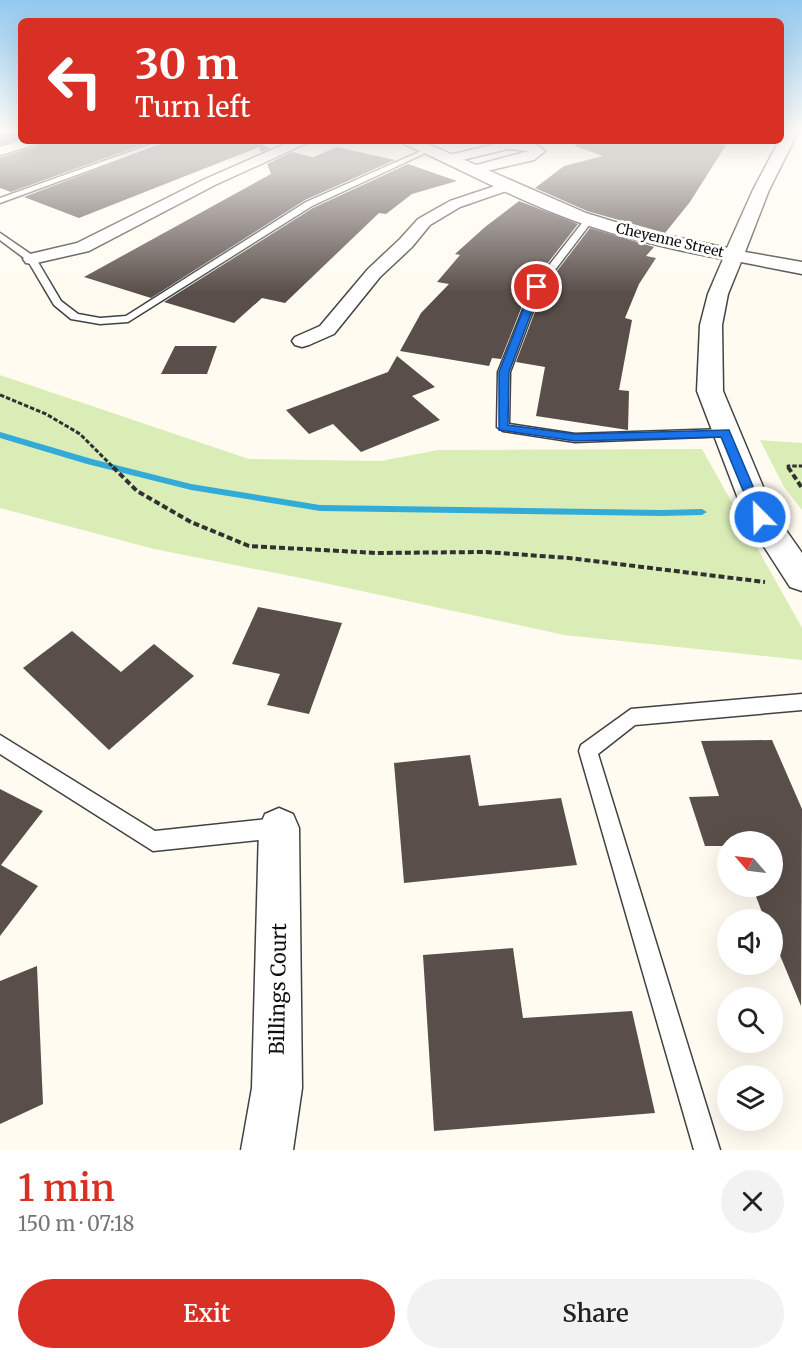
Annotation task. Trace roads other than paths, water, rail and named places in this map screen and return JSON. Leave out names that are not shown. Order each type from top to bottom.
[{"type":"street","points":[[32,259],[83,247],[203,186]]},
{"type":"street","points":[[302,341],[327,330],[374,273],[406,243],[424,222],[455,204],[507,186]]},
{"type":"street","name":"Cheyenne Street","points":[[507,186],[545,204],[631,232],[802,268]]},
{"type":"street","points":[[763,186],[733,254],[713,314],[709,352],[710,391],[760,517],[802,578]]},
{"type":"street","name":"Billings Court","points":[[267,1150],[277,1088],[279,828]]},
{"type":"lane","points":[[0,201],[42,186]]},
{"type":"lane","points":[[0,236],[32,259],[57,303],[75,318],[100,321],[128,319],[309,204],[349,186]]},
{"type":"lane","points":[[589,220],[537,287],[504,372],[503,427],[575,438],[725,433]]},
{"type":"lane","points":[[707,1150],[588,752],[631,717],[802,702]]},
{"type":"lane","points":[[0,744],[153,841],[279,828]]},
{"type":"waterway","points":[[0,435],[90,462],[191,487],[320,508],[702,512]]}]
